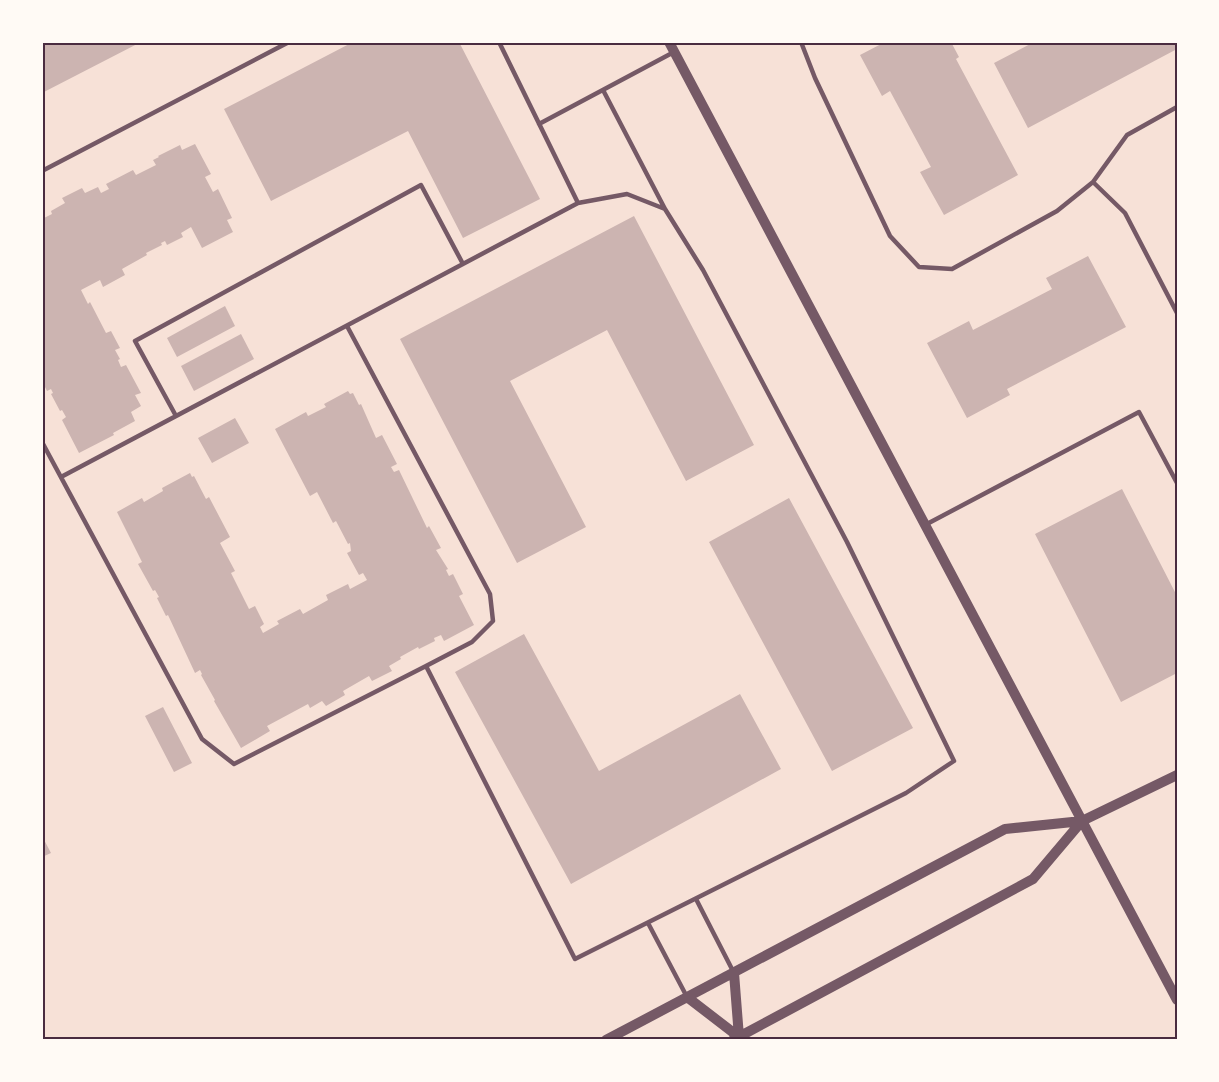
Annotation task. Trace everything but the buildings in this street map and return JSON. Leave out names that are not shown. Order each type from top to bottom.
[{"type":"street","points":[[672,47],[1177,1000]]},
{"type":"street","points":[[606,1040],[1005,828],[1082,821],[1177,775]]},
{"type":"street","points":[[736,1038],[1034,879],[1082,821]]},
{"type":"street","points":[[735,973],[736,1038]]},
{"type":"street","points":[[687,998],[736,1038]]},
{"type":"lane","points":[[42,171],[289,42]]},
{"type":"lane","points":[[499,42],[578,203]]},
{"type":"lane","points":[[801,42],[815,78],[890,236],[920,267],[952,269],[1057,211],[1093,182],[1127,135],[1177,107]]},
{"type":"lane","points":[[539,124],[603,90],[672,47]]},
{"type":"lane","points":[[426,666],[575,959],[906,793],[954,761],[847,542],[703,270],[665,209],[603,90]]},
{"type":"lane","points":[[1093,182],[1125,213],[1177,313]]},
{"type":"lane","points":[[176,416],[135,341],[421,185],[463,264]]},
{"type":"lane","points":[[61,477],[578,203],[627,194],[665,209]]},
{"type":"lane","points":[[42,442],[202,739],[234,764],[472,642],[493,621],[490,594],[347,326]]},
{"type":"lane","points":[[925,525],[1139,412],[1177,483]]},
{"type":"lane","points":[[696,899],[735,973]]},
{"type":"lane","points":[[648,923],[687,998]]}]
